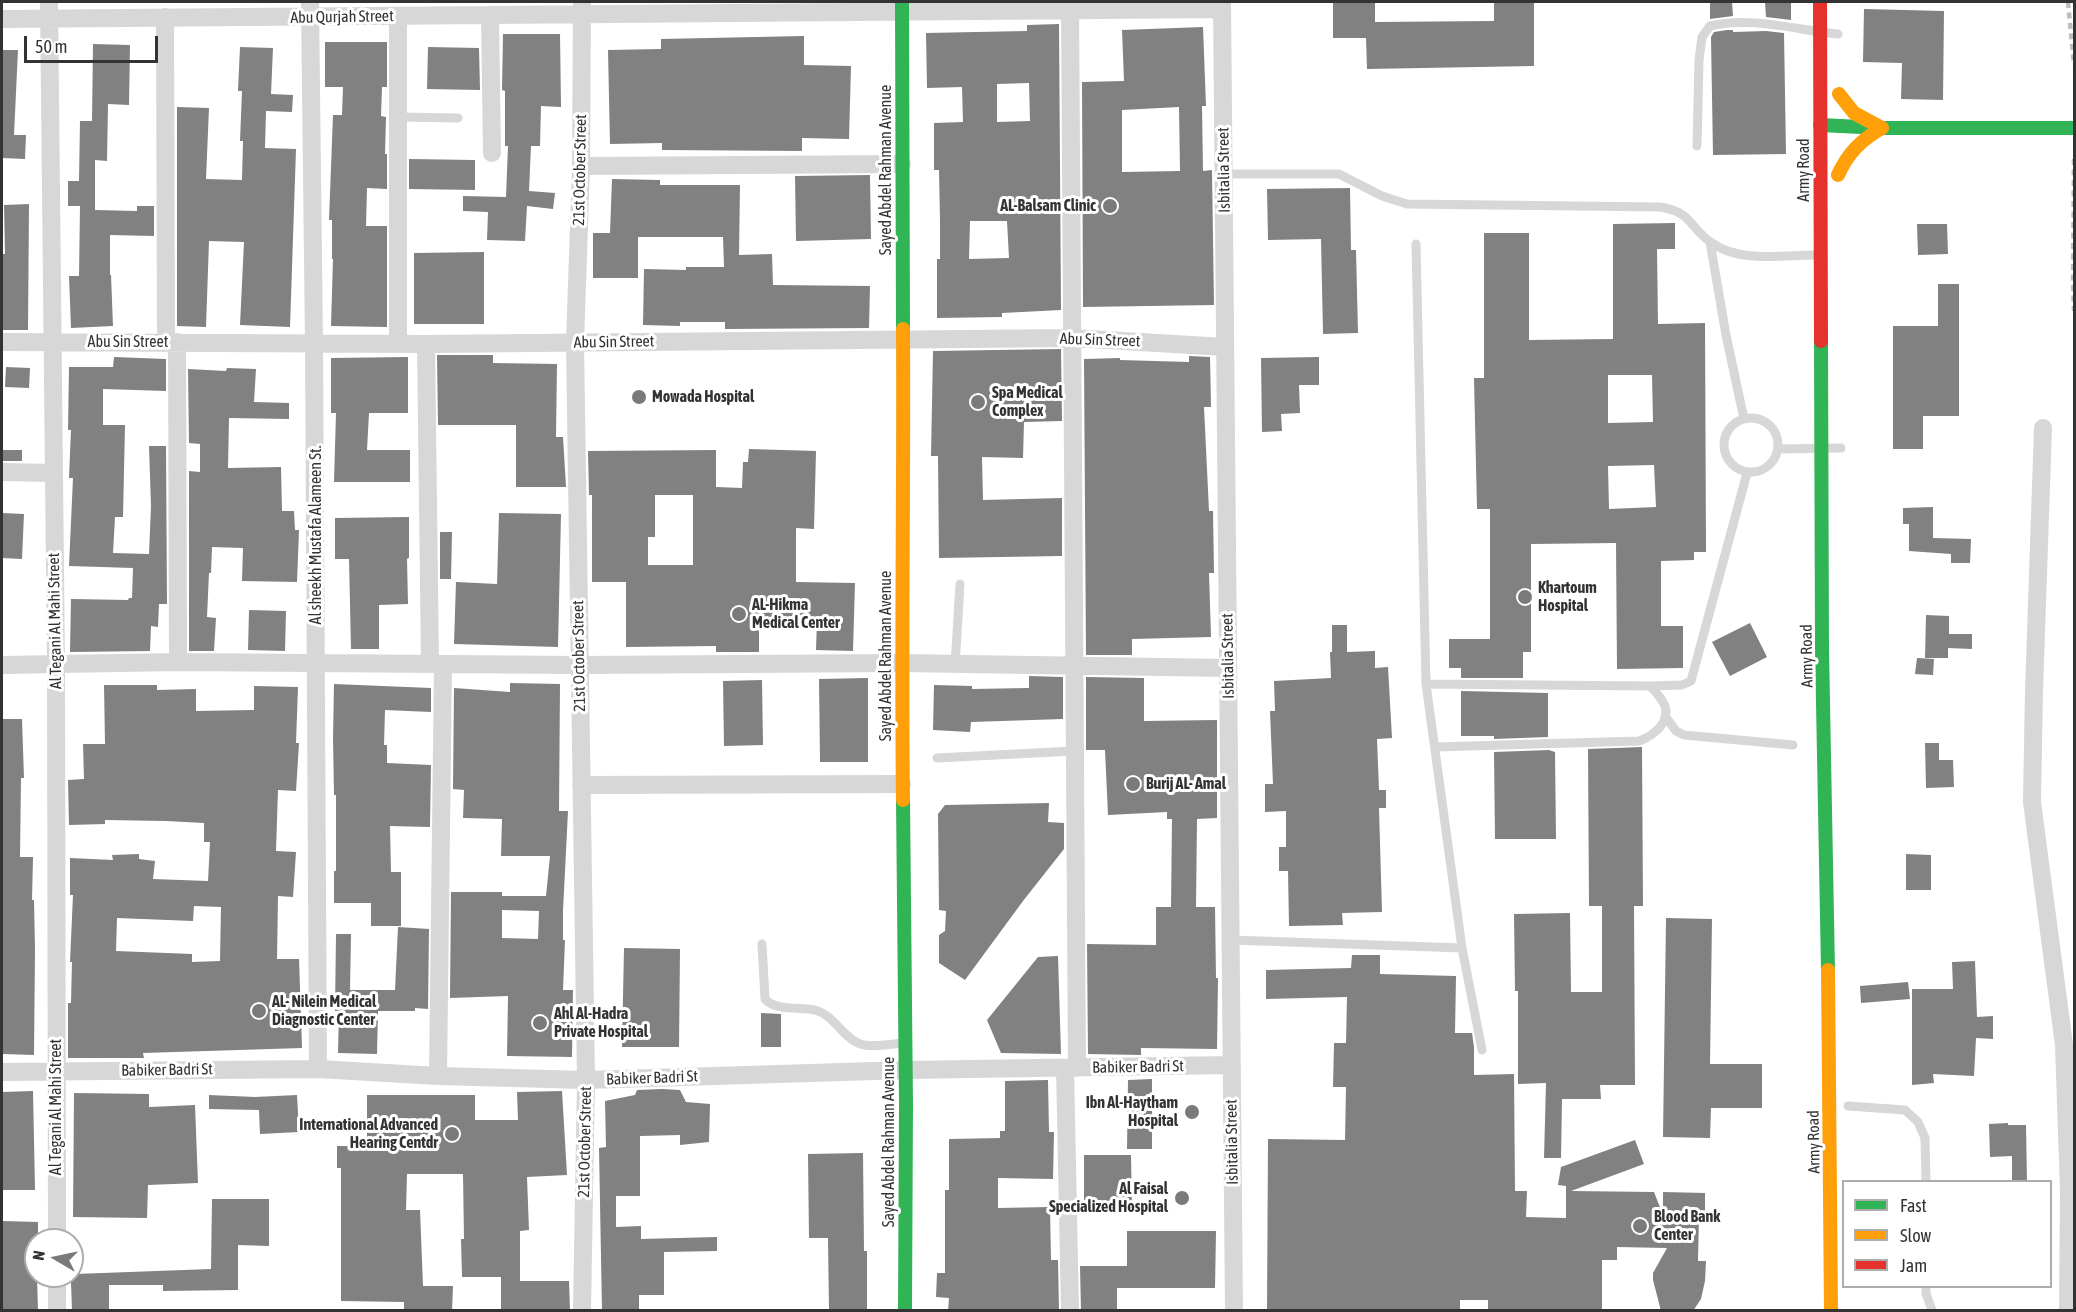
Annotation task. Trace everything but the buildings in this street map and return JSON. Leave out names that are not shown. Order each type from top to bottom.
[{"type":"main road","name":"Army Road","points":[[1820,2],[1822,448],[1829,741],[1831,1311]]},
{"type":"main road","name":"Sayed Abdel Rahman Avenue","points":[[902,6],[904,505],[901,663],[906,1070],[905,1311]]},
{"type":"main road","name":"Army Road","points":[[1838,89],[1854,113],[1882,128],[1863,138],[1845,157],[1838,181],[1838,89]]},
{"type":"main road","points":[[1820,125],[1838,136],[1882,128],[2074,128]]},
{"type":"main road","points":[[1828,927],[1844,927]]},
{"type":"main road","points":[[1815,1302],[1832,1286]]},
{"type":"street","points":[[1070,5],[1074,751],[1070,1311]]},
{"type":"street","name":"Abu Qurjah Street","points":[[2,19],[49,10],[165,17],[310,9],[398,16],[490,15],[582,8],[1222,5]]},
{"type":"street","name":"Isbitalia Street","points":[[1222,5],[1234,1311]]},
{"type":"street","name":"21st October Street","points":[[582,8],[581,166],[575,343],[586,1080],[582,1311]]},
{"type":"street","name":"Al sheekh Mustafa Alameen St.","points":[[310,9],[318,1069]]},
{"type":"street","name":"Al Tegani Al Mahi Street","points":[[49,10],[56,664],[57,1228]]},
{"type":"street","points":[[490,15],[492,153]]},
{"type":"street","points":[[398,16],[399,344]]},
{"type":"street","points":[[165,17],[178,662]]},
{"type":"street","points":[[581,166],[902,164]]},
{"type":"street","name":"Abu Sin Street","points":[[2,342],[426,344],[1072,338],[1226,346]]},
{"type":"street","points":[[426,344],[437,664],[438,1076]]},
{"type":"street","points":[[2043,428],[2032,802],[2064,1046],[2069,1191],[2068,1311]]},
{"type":"street","points":[[2,472],[54,473]]},
{"type":"street","points":[[2,665],[178,662],[316,665],[901,663],[1228,668]]},
{"type":"street","points":[[581,785],[903,784]]},
{"type":"street","name":"Babiker Badri St","points":[[2,1072],[318,1069],[438,1076],[586,1080],[906,1070],[1231,1065]]},
{"type":"street","points":[[57,1288],[57,1311]]},
{"type":"lane","points":[[1697,146],[1699,60],[1702,37],[1710,26],[1728,22],[1751,23],[1838,34]]},
{"type":"lane","points":[[398,117],[458,118]]},
{"type":"lane","points":[[1224,174],[1340,174],[1382,196],[1407,204],[1660,207],[1676,210],[1689,219],[1710,242],[1736,254],[1821,255]]},
{"type":"lane","points":[[1710,242],[1726,335],[1744,419]]},
{"type":"lane","points":[[1416,244],[1426,684],[1462,948],[1482,1050]]},
{"type":"lane","points":[[1754,418],[1764,421],[1772,429],[1777,438],[1778,449],[1774,459],[1767,467],[1758,472],[1747,472],[1737,469],[1729,462],[1724,452],[1723,442],[1727,431],[1734,423],[1754,418]]},
{"type":"lane","points":[[1778,449],[1840,448]]},
{"type":"lane","points":[[1426,684],[1650,686],[1682,685],[1691,681],[1747,472]]},
{"type":"lane","points":[[955,665],[960,584]]},
{"type":"lane","points":[[1435,747],[1639,741],[1651,736],[1661,726],[1665,716],[1665,706],[1650,686]]},
{"type":"lane","points":[[1665,716],[1676,730],[1684,735],[1793,745]]},
{"type":"lane","points":[[937,758],[1074,751]]},
{"type":"lane","points":[[1231,940],[1462,948]]},
{"type":"lane","points":[[762,944],[765,999],[768,1003],[774,1006],[818,1011],[826,1015],[856,1042],[864,1045],[905,1043]]},
{"type":"lane","points":[[1848,1106],[1905,1110],[1918,1122],[1926,1138],[1926,1180]]},
{"type":"lane","points":[[1926,1288],[1932,1311]]},
{"type":"railway","points":[[2068,2],[2074,65]]},
{"type":"railway","points":[[2074,159],[2074,311]]},
{"type":"traffic: fast","points":[[902,2],[903,329]]},
{"type":"traffic: fast","points":[[1820,125],[1882,128],[2074,128]]},
{"type":"traffic: fast","points":[[1821,341],[1822,649],[1828,970]]},
{"type":"traffic: fast","points":[[903,800],[906,1104],[905,1310]]},
{"type":"traffic: slow","points":[[1839,94],[1854,113],[1882,128]]},
{"type":"traffic: slow","points":[[1838,175],[1856,148],[1882,128]]},
{"type":"traffic: slow","points":[[903,329],[903,800]]},
{"type":"traffic: slow","points":[[1828,970],[1831,1310]]},
{"type":"traffic: jam","points":[[1820,2],[1821,341]]},
{"type":"place","name":"AL-Balsam Clinic","points":[[1110,206]]},
{"type":"place","name":"Mowada Hospital","points":[[639,397]]},
{"type":"place","name":"Spa Medical Complex","points":[[978,402]]},
{"type":"place","name":"Khartoum Hospital","points":[[1525,597]]},
{"type":"place","name":"AL-Hikma Medical Center","points":[[739,614]]},
{"type":"place","name":"Burij AL- Amal","points":[[1133,784]]},
{"type":"place","name":"AL- Nilein Medical Diagnostic Center","points":[[259,1011]]},
{"type":"place","name":"Ahl Al-Hadra Private Hospital","points":[[540,1023]]},
{"type":"place","name":"Ibn Al-Haytham Hospital","points":[[1192,1112]]},
{"type":"place","name":"International Advanced Hearing Centdr","points":[[452,1134]]},
{"type":"place","name":"Al Faisal Specialized Hospital","points":[[1182,1198]]},
{"type":"place","name":"Blood Bank Center","points":[[1640,1226]]}]
